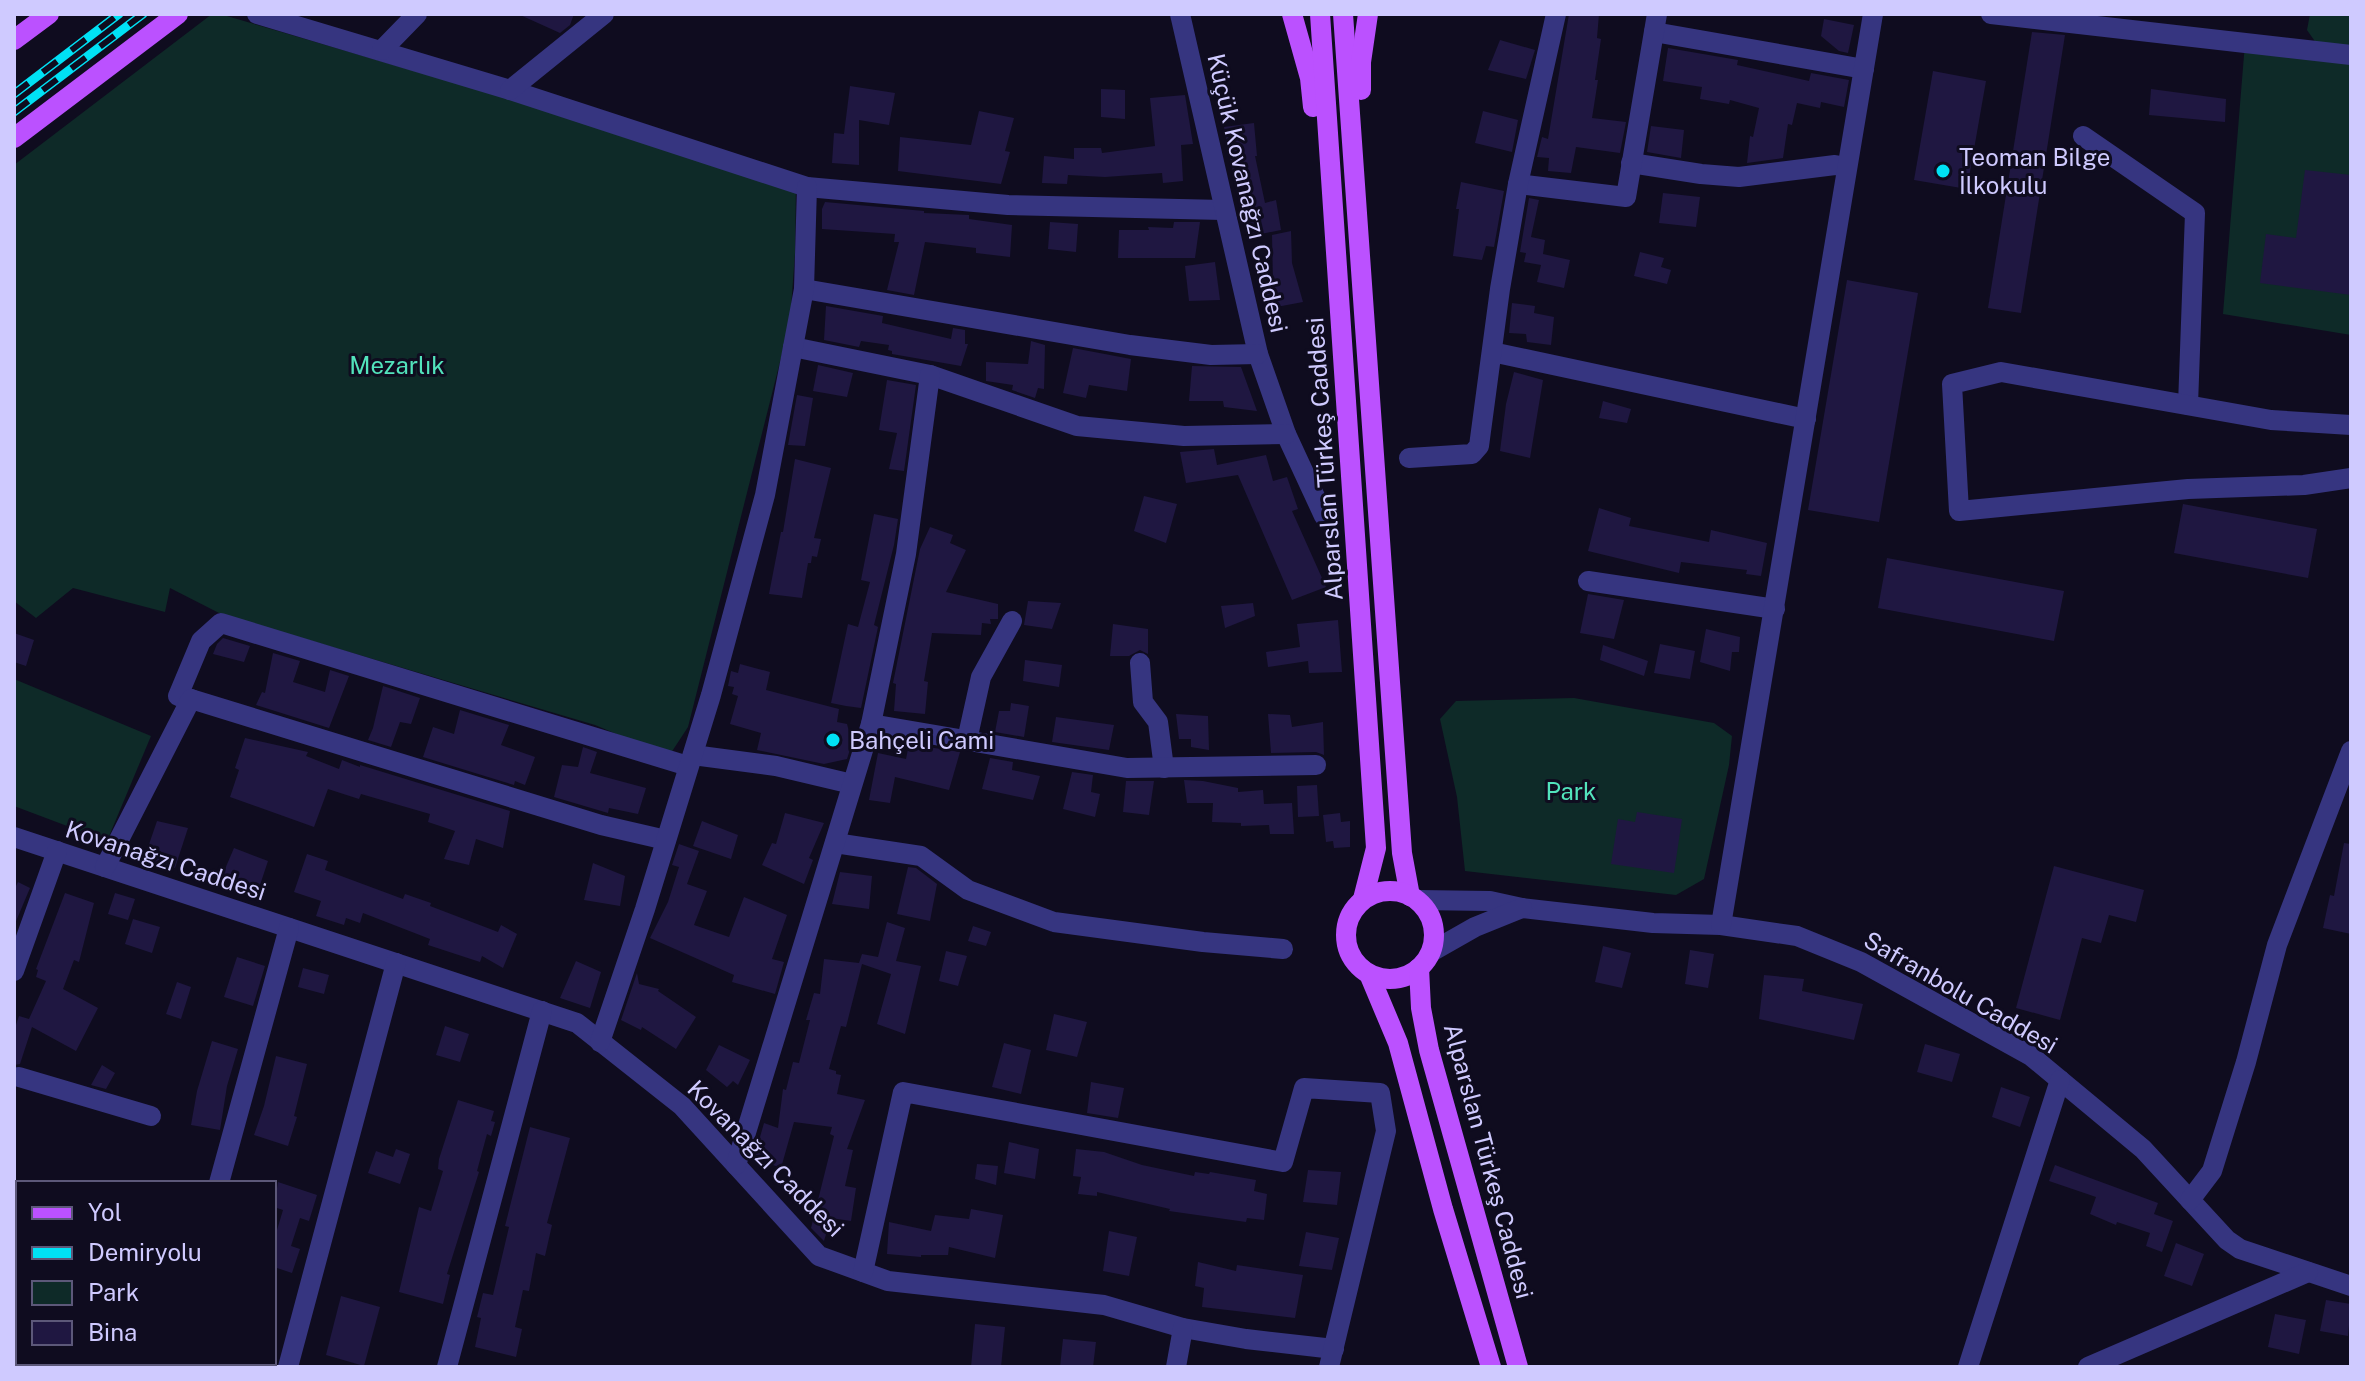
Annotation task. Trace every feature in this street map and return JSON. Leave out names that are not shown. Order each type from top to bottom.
[{"type":"main road","points":[[14,40],[49,14]]},
{"type":"main road","points":[[14,138],[178,14]]},
{"type":"main road","points":[[1292,14],[1310,78],[1324,263],[1341,334]]},
{"type":"main road","name":"Alparslan Türkeş Caddesi","points":[[1320,14],[1376,848],[1363,899]]},
{"type":"main road","name":"Alparslan Türkeş Caddesi","points":[[1343,14],[1402,853],[1414,898]]},
{"type":"main road","points":[[1366,340],[1372,313],[1374,260],[1360,76],[1368,14]]},
{"type":"main road","points":[[1391,890],[1414,898],[1427,911],[1433,924],[1434,938],[1425,960],[1398,979],[1383,979],[1369,974],[1357,965],[1345,939],[1353,910],[1363,899],[1376,892],[1391,890]]},
{"type":"main road","name":"Alparslan Türkeş Caddesi","points":[[1425,960],[1421,1008],[1429,1050],[1518,1367]]},
{"type":"main road","points":[[1369,974],[1398,1043],[1443,1209],[1491,1367]]},
{"type":"street","points":[[257,14],[510,90],[807,187],[1008,205],[1223,210]]},
{"type":"street","points":[[382,50],[417,14]]},
{"type":"street","points":[[510,90],[604,14]]},
{"type":"street","name":"Küçük Kovanağzı Caddesi","points":[[1180,14],[1258,354],[1286,434],[1324,516]]},
{"type":"street","points":[[1409,458],[1472,454],[1479,446],[1518,184],[1556,14]]},
{"type":"street","points":[[1721,925],[1873,14]]},
{"type":"street","points":[[1991,14],[2351,55]]},
{"type":"street","points":[[1518,184],[1626,197],[1656,23],[1864,69]]},
{"type":"street","points":[[2083,136],[2195,213],[2188,405]]},
{"type":"street","points":[[1631,163],[1739,177],[1835,165],[1847,167]]},
{"type":"street","points":[[600,1042],[666,840],[765,495],[804,289],[807,187]]},
{"type":"street","points":[[804,289],[1130,345],[1211,355],[1258,354]]},
{"type":"street","points":[[793,347],[930,375],[1077,426],[1184,436],[1286,434]]},
{"type":"street","points":[[1492,352],[1806,419]]},
{"type":"street","points":[[2351,425],[2271,420],[2001,372],[1952,384],[1959,511],[2188,489],[2304,485],[2351,478]]},
{"type":"street","points":[[736,1165],[871,724],[906,554],[930,375]]},
{"type":"street","points":[[1588,581],[1775,609]]},
{"type":"street","points":[[967,740],[981,677],[1012,621]]},
{"type":"street","points":[[666,840],[586,821],[178,696],[201,641],[221,623],[690,760],[776,766],[852,784]]},
{"type":"street","points":[[1140,663],[1143,702],[1158,722],[1164,768]]},
{"type":"street","points":[[105,867],[191,699]]},
{"type":"street","points":[[871,724],[1127,768],[1316,765]]},
{"type":"street","points":[[2190,1200],[2212,1171],[2246,1062],[2277,945],[2342,801],[2351,751]]},
{"type":"street","name":"Kovanağzı Caddesi","points":[[14,837],[577,1023],[682,1106],[819,1256],[888,1281],[1104,1305],[1183,1328],[1331,1358]]},
{"type":"street","points":[[835,843],[921,856],[968,890],[1054,922],[1203,942],[1283,949]]},
{"type":"street","points":[[14,971],[57,851]]},
{"type":"street","name":"Safranbolu Caddesi","points":[[1414,898],[1490,901],[1522,908],[1653,923],[1721,925],[1797,936],[1861,962],[2031,1056],[2143,1149],[2227,1240],[2240,1249],[2351,1286]]},
{"type":"street","points":[[1425,960],[1475,927],[1522,908]]},
{"type":"street","points":[[220,1181],[289,928]]},
{"type":"street","points":[[288,1367],[396,963]]},
{"type":"street","points":[[447,1367],[542,1011]]},
{"type":"street","points":[[16,1079],[151,1116]]},
{"type":"street","points":[[1968,1367],[2060,1080]]},
{"type":"street","points":[[863,1272],[903,1092],[1283,1162],[1304,1088],[1380,1093],[1386,1131],[1331,1358]]},
{"type":"street","points":[[2088,1367],[2308,1272]]},
{"type":"street","points":[[1176,1367],[1183,1328]]},
{"type":"green space","name":"Mezarlık","points":[[212,14],[796,183],[790,322],[688,727],[669,756],[595,725],[221,614],[170,588],[165,612],[73,588],[36,618],[14,601],[14,165]]},
{"type":"green space","points":[[2310,14],[2351,14],[2351,335],[2223,314],[2245,43],[2321,50],[2307,30]]},
{"type":"green space","points":[[14,679],[151,736],[107,841],[14,806]]},
{"type":"green space","name":"Park","points":[[1574,698],[1714,723],[1732,736],[1729,765],[1704,879],[1676,895],[1465,871],[1457,797],[1440,719],[1456,701]]},
{"type":"building","points":[[518,14],[574,14],[570,25],[560,33]]},
{"type":"building","points":[[1569,14],[1599,14],[1597,38],[1601,39],[1592,118],[1626,122],[1620,153],[1576,147],[1571,173],[1548,171],[1549,158],[1537,157],[1542,137],[1548,139]]},
{"type":"building","points":[[1824,19],[1854,25],[1848,53],[1839,51],[1821,36]]},
{"type":"building","points":[[2032,32],[2065,35],[2021,313],[1988,308]]},
{"type":"building","points":[[1500,40],[1535,50],[1526,79],[1488,70]]},
{"type":"building","points":[[1668,48],[1738,60],[1737,65],[1809,81],[1811,73],[1849,80],[1844,107],[1821,102],[1820,108],[1797,103],[1792,125],[1788,124],[1783,158],[1747,163],[1750,136],[1753,137],[1759,108],[1730,100],[1729,104],[1700,99],[1702,87],[1663,81]]},
{"type":"building","points":[[1933,71],[1986,81],[1967,189],[1914,180]]},
{"type":"building","points":[[850,86],[895,93],[889,125],[859,120],[859,165],[832,163],[834,133],[844,134]]},
{"type":"building","points":[[1101,89],[1125,90],[1125,119],[1101,117]]},
{"type":"building","points":[[2151,89],[2226,99],[2225,122],[2149,115]]},
{"type":"building","points":[[1185,95],[1193,144],[1181,145],[1183,181],[1163,183],[1162,173],[1105,177],[1068,175],[1067,184],[1042,183],[1044,156],[1074,159],[1074,148],[1101,148],[1102,153],[1155,146],[1150,98]]},
{"type":"building","points":[[979,111],[1014,118],[1005,151],[1010,152],[1001,184],[898,171],[900,137],[971,145]]},
{"type":"building","points":[[1483,111],[1518,120],[1512,152],[1475,143]]},
{"type":"building","points":[[1254,123],[1255,156],[1265,203],[1276,200],[1281,230],[1251,236],[1242,202],[1239,202],[1224,127]]},
{"type":"building","points":[[1651,126],[1684,130],[1681,158],[1647,152]]},
{"type":"building","points":[[2305,170],[2351,175],[2351,295],[2260,283],[2266,234],[2296,238]]},
{"type":"building","points":[[1461,182],[1504,191],[1494,247],[1486,246],[1482,260],[1453,256]]},
{"type":"building","points":[[1663,193],[1700,197],[1696,227],[1659,223]]},
{"type":"building","points":[[1529,198],[1539,200],[1531,237],[1545,240],[1543,254],[1570,260],[1564,288],[1537,282],[1541,265],[1524,262],[1526,253],[1520,252]]},
{"type":"building","points":[[825,202],[969,215],[969,219],[1012,225],[1010,257],[976,253],[976,248],[925,242],[914,295],[887,290],[899,242],[894,242],[895,234],[822,229]]},
{"type":"building","points":[[1050,222],[1078,224],[1076,252],[1048,249]]},
{"type":"building","points":[[1174,222],[1200,222],[1195,258],[1118,258],[1119,230],[1173,228]]},
{"type":"building","points":[[1291,231],[1292,263],[1303,302],[1271,308],[1263,283],[1273,281],[1272,235]]},
{"type":"building","points":[[1640,252],[1664,258],[1661,267],[1671,270],[1667,284],[1634,276]]},
{"type":"building","points":[[1215,262],[1220,300],[1189,301],[1185,266]]},
{"type":"building","points":[[1847,280],[1918,293],[1879,522],[1808,510]]},
{"type":"building","points":[[1512,303],[1535,306],[1534,313],[1554,317],[1551,345],[1527,342],[1526,334],[1509,333]]},
{"type":"building","points":[[826,306],[883,316],[882,323],[951,339],[953,328],[965,330],[965,344],[968,344],[961,366],[892,354],[888,350],[889,345],[861,341],[859,347],[824,340]]},
{"type":"building","points":[[1031,341],[1045,345],[1044,389],[1038,388],[1035,398],[1012,390],[1013,385],[986,381],[986,362],[1028,364]]},
{"type":"building","points":[[1073,348],[1131,359],[1127,391],[1089,385],[1086,398],[1063,393]]},
{"type":"building","points":[[818,365],[853,373],[847,397],[813,391]]},
{"type":"building","points":[[1192,366],[1241,367],[1257,411],[1224,407],[1223,401],[1189,401]]},
{"type":"building","points":[[1514,372],[1543,380],[1530,458],[1500,451]]},
{"type":"building","points":[[887,380],[916,385],[904,471],[889,469],[897,433],[879,430]]},
{"type":"building","points":[[797,395],[813,398],[805,446],[788,445]]},
{"type":"building","points":[[1603,401],[1631,409],[1627,423],[1599,418]]},
{"type":"building","points":[[1214,449],[1217,465],[1266,455],[1273,481],[1287,477],[1298,509],[1292,511],[1326,587],[1292,600],[1238,475],[1186,483],[1180,452]]},
{"type":"building","points":[[795,459],[831,468],[814,538],[821,539],[817,557],[812,556],[811,563],[808,563],[802,598],[769,594]]},
{"type":"building","points":[[1144,496],[1177,504],[1166,543],[1134,531]]},
{"type":"building","points":[[2183,504],[2317,529],[2308,578],[2174,553]]},
{"type":"building","points":[[1599,508],[1631,518],[1629,526],[1709,542],[1711,530],[1767,543],[1761,576],[1746,574],[1747,570],[1681,562],[1679,573],[1588,551]]},
{"type":"building","points":[[874,514],[898,519],[874,625],[878,627],[861,708],[831,703],[848,624],[858,627],[870,582],[861,580]]},
{"type":"building","points":[[930,527],[953,535],[950,543],[966,550],[946,592],[998,604],[998,619],[990,619],[991,624],[982,623],[981,635],[932,633],[924,681],[928,682],[925,714],[894,711],[896,684],[893,683],[920,549]]},
{"type":"building","points":[[1887,558],[2064,591],[2054,641],[1878,608]]},
{"type":"building","points":[[1588,594],[1624,600],[1614,639],[1580,633]]},
{"type":"building","points":[[1028,601],[1061,603],[1052,629],[1024,625]]},
{"type":"building","points":[[1253,603],[1255,616],[1225,628],[1221,606]]},
{"type":"building","points":[[1338,620],[1342,672],[1309,673],[1308,661],[1268,667],[1266,652],[1300,647],[1297,624]]},
{"type":"building","points":[[1113,624],[1148,629],[1148,654],[1140,650],[1129,656],[1110,656]]},
{"type":"building","points":[[1706,629],[1740,637],[1739,652],[1732,652],[1730,671],[1700,662]]},
{"type":"building","points":[[14,633],[34,640],[26,666],[14,662]]},
{"type":"building","points":[[223,638],[250,646],[244,662],[213,654]]},
{"type":"building","points":[[1660,644],[1695,651],[1690,679],[1654,673]]},
{"type":"building","points":[[1603,645],[1648,661],[1644,676],[1600,660]]},
{"type":"building","points":[[273,653],[300,661],[293,682],[325,692],[330,670],[349,676],[329,728],[256,705],[262,692],[265,693]]},
{"type":"building","points":[[1025,660],[1062,665],[1059,687],[1023,681]]},
{"type":"building","points":[[740,664],[770,672],[766,690],[839,709],[837,722],[847,724],[852,743],[847,759],[824,764],[757,750],[761,733],[730,724],[738,696],[732,694],[734,687],[728,686],[731,671],[738,673]]},
{"type":"building","points":[[383,686],[420,698],[411,724],[400,722],[391,747],[368,740]]},
{"type":"building","points":[[1011,703],[1029,706],[1024,737],[995,732],[999,711],[1010,711]]},
{"type":"building","points":[[460,710],[509,725],[501,745],[535,757],[525,785],[515,781],[514,785],[423,757],[433,727],[454,734]]},
{"type":"building","points":[[1176,714],[1208,716],[1209,750],[1191,747],[1191,739],[1179,739]]},
{"type":"building","points":[[1268,714],[1290,715],[1292,727],[1323,722],[1324,755],[1316,752],[1271,753]]},
{"type":"building","points":[[1056,717],[1114,725],[1109,750],[1052,742]]},
{"type":"building","points":[[245,738],[308,752],[306,756],[339,769],[342,760],[510,811],[503,848],[476,839],[469,865],[444,859],[455,831],[428,822],[430,814],[361,794],[359,799],[328,789],[314,827],[230,797]]},
{"type":"building","points":[[909,744],[960,752],[949,790],[895,777],[890,803],[869,800],[878,753],[906,759]]},
{"type":"building","points":[[583,747],[597,752],[590,773],[646,788],[638,814],[609,808],[608,813],[554,797],[562,765],[578,767]]},
{"type":"building","points":[[990,758],[1013,762],[1012,770],[1040,776],[1033,800],[982,789]]},
{"type":"building","points":[[1072,772],[1093,775],[1091,792],[1100,794],[1095,817],[1063,809]]},
{"type":"building","points":[[1184,780],[1238,788],[1238,792],[1263,790],[1264,804],[1292,803],[1294,834],[1270,834],[1269,825],[1241,826],[1241,823],[1212,822],[1213,803],[1187,803]]},
{"type":"building","points":[[1126,781],[1154,781],[1149,815],[1123,812]]},
{"type":"building","points":[[1317,785],[1319,816],[1298,817],[1297,786]]},
{"type":"building","points":[[1637,812],[1682,819],[1674,873],[1611,864],[1618,819],[1635,822]]},
{"type":"building","points":[[785,813],[824,823],[809,858],[813,860],[804,884],[762,865],[772,843],[776,844]]},
{"type":"building","points":[[1340,813],[1341,822],[1350,821],[1350,847],[1334,848],[1333,841],[1326,842],[1323,815]]},
{"type":"building","points":[[157,821],[188,828],[175,868],[144,859]]},
{"type":"building","points":[[702,821],[738,835],[731,859],[693,846]]},
{"type":"building","points":[[2344,843],[2351,844],[2351,934],[2323,928],[2330,895],[2334,896]]},
{"type":"building","points":[[679,844],[699,851],[687,884],[707,891],[694,925],[729,937],[744,897],[787,915],[772,959],[784,962],[775,994],[732,982],[734,975],[650,938],[668,902],[679,867],[672,865]]},
{"type":"building","points":[[234,848],[268,861],[259,888],[222,876]]},
{"type":"building","points":[[307,854],[328,861],[325,870],[403,899],[405,894],[431,903],[430,906],[498,932],[501,925],[517,934],[503,968],[482,956],[480,962],[428,945],[430,939],[363,913],[360,923],[346,918],[344,925],[316,916],[321,901],[294,892]]},
{"type":"building","points":[[593,863],[625,876],[620,906],[584,900]]},
{"type":"building","points":[[2054,866],[2144,890],[2136,922],[2109,915],[2101,943],[2082,938],[2060,1020],[2016,1008]]},
{"type":"building","points":[[908,867],[916,868],[937,884],[930,921],[897,914]]},
{"type":"building","points":[[840,872],[872,876],[869,909],[832,904]]},
{"type":"building","points":[[18,882],[30,888],[14,926],[14,890]]},
{"type":"building","points":[[65,893],[94,903],[79,962],[74,960],[63,989],[98,1008],[76,1051],[32,1027],[20,1064],[14,1065],[14,1031],[19,1016],[29,1019],[46,981],[36,977],[36,969]]},
{"type":"building","points":[[115,893],[135,899],[128,920],[108,914]]},
{"type":"building","points":[[133,919],[160,927],[152,953],[125,944]]},
{"type":"building","points":[[887,922],[905,928],[896,961],[921,966],[905,1034],[877,1024],[891,974],[862,964],[846,1027],[841,1026],[829,1069],[841,1075],[837,1094],[865,1100],[847,1149],[853,1150],[845,1186],[856,1188],[851,1221],[831,1218],[824,1241],[811,1228],[834,1136],[830,1134],[832,1127],[794,1122],[781,1168],[754,1158],[764,1123],[778,1128],[783,1089],[786,1090],[793,1062],[799,1063],[814,993],[820,994],[824,959],[859,963],[862,954],[878,957]]},
{"type":"building","points":[[973,926],[991,932],[986,946],[968,941]]},
{"type":"building","points":[[1603,946],[1631,953],[1622,988],[1595,982]]},
{"type":"building","points":[[1690,950],[1714,954],[1708,988],[1685,984]]},
{"type":"building","points":[[946,951],[967,956],[958,986],[939,981]]},
{"type":"building","points":[[237,957],[265,966],[253,1006],[224,997]]},
{"type":"building","points":[[576,961],[601,972],[590,1008],[560,998]]},
{"type":"building","points":[[303,968],[329,975],[324,994],[298,987]]},
{"type":"building","points":[[637,973],[639,984],[659,989],[696,1017],[676,1049],[642,1027],[641,1030],[621,1020]]},
{"type":"building","points":[[1764,975],[1804,979],[1802,991],[1863,1004],[1854,1040],[1759,1019]]},
{"type":"building","points":[[177,982],[191,987],[181,1019],[166,1014]]},
{"type":"building","points":[[1054,1014],[1087,1022],[1077,1057],[1046,1050]]},
{"type":"building","points":[[445,1026],[469,1034],[460,1062],[436,1055]]},
{"type":"building","points":[[212,1041],[238,1049],[227,1086],[220,1130],[191,1125],[197,1091]]},
{"type":"building","points":[[1004,1043],[1031,1050],[1021,1094],[992,1087]]},
{"type":"building","points":[[1925,1044],[1960,1054],[1952,1082],[1917,1072]]},
{"type":"building","points":[[719,1045],[750,1060],[738,1085],[733,1081],[727,1087],[706,1070]]},
{"type":"building","points":[[276,1056],[307,1064],[288,1146],[254,1135]]},
{"type":"building","points":[[102,1065],[115,1073],[106,1089],[91,1085]]},
{"type":"building","points":[[1091,1082],[1124,1088],[1118,1118],[1087,1113]]},
{"type":"building","points":[[2001,1087],[2030,1097],[2020,1127],[1992,1117]]},
{"type":"building","points":[[458,1100],[494,1111],[491,1121],[495,1122],[491,1136],[487,1134],[479,1172],[447,1274],[450,1275],[443,1304],[399,1292],[419,1207],[431,1211],[443,1171],[438,1169],[439,1159]]},
{"type":"building","points":[[530,1127],[570,1138],[547,1223],[552,1225],[545,1256],[536,1253],[529,1291],[523,1290],[515,1327],[522,1329],[516,1357],[475,1347],[481,1318],[477,1317],[483,1293],[493,1295],[509,1227],[505,1226]]},
{"type":"building","points":[[1009,1142],[1039,1149],[1035,1179],[1004,1173]]},
{"type":"building","points":[[396,1149],[410,1154],[400,1184],[368,1173],[376,1151],[393,1157]]},
{"type":"building","points":[[1076,1149],[1104,1152],[1142,1165],[1194,1176],[1195,1172],[1210,1172],[1256,1180],[1254,1191],[1267,1194],[1264,1220],[1247,1218],[1246,1222],[1169,1211],[1097,1192],[1097,1196],[1078,1194],[1081,1177],[1073,1176]]},
{"type":"building","points":[[977,1164],[998,1166],[996,1185],[975,1179]]},
{"type":"building","points":[[2055,1165],[2158,1203],[2154,1214],[2173,1221],[2162,1252],[2146,1246],[2150,1233],[2117,1222],[2116,1225],[2090,1214],[2096,1197],[2049,1181]]},
{"type":"building","points":[[1308,1170],[1341,1172],[1337,1205],[1303,1202]]},
{"type":"building","points":[[278,1182],[317,1195],[309,1221],[300,1218],[291,1246],[300,1249],[292,1273],[276,1268],[276,1233],[283,1210],[276,1208]]},
{"type":"building","points":[[971,1209],[1003,1215],[995,1258],[949,1247],[948,1255],[921,1257],[887,1254],[889,1222],[931,1231],[935,1215],[969,1219]]},
{"type":"building","points":[[1109,1231],[1137,1237],[1129,1276],[1103,1271]]},
{"type":"building","points":[[1306,1232],[1339,1238],[1332,1270],[1299,1266]]},
{"type":"building","points":[[2176,1243],[2204,1254],[2192,1286],[2164,1276]]},
{"type":"building","points":[[1198,1262],[1236,1271],[1237,1265],[1303,1275],[1295,1318],[1202,1307],[1204,1288],[1195,1286]]},
{"type":"building","points":[[341,1296],[380,1307],[364,1366],[326,1355]]},
{"type":"building","points":[[2326,1300],[2351,1304],[2348,1336],[2320,1331]]},
{"type":"building","points":[[2275,1314],[2306,1320],[2299,1354],[2268,1347]]},
{"type":"building","points":[[975,1324],[1005,1327],[1001,1367],[971,1367]]},
{"type":"building","points":[[1063,1339],[1096,1342],[1093,1367],[1060,1367]]},
{"type":"railway","points":[[14,94],[119,14]]},
{"type":"railway","points":[[14,112],[143,14]]},
{"type":"place","name":"Teoman Bilge İlkokulu","points":[[1943,171]]},
{"type":"place","name":"Bahçeli Cami","points":[[833,740]]}]
